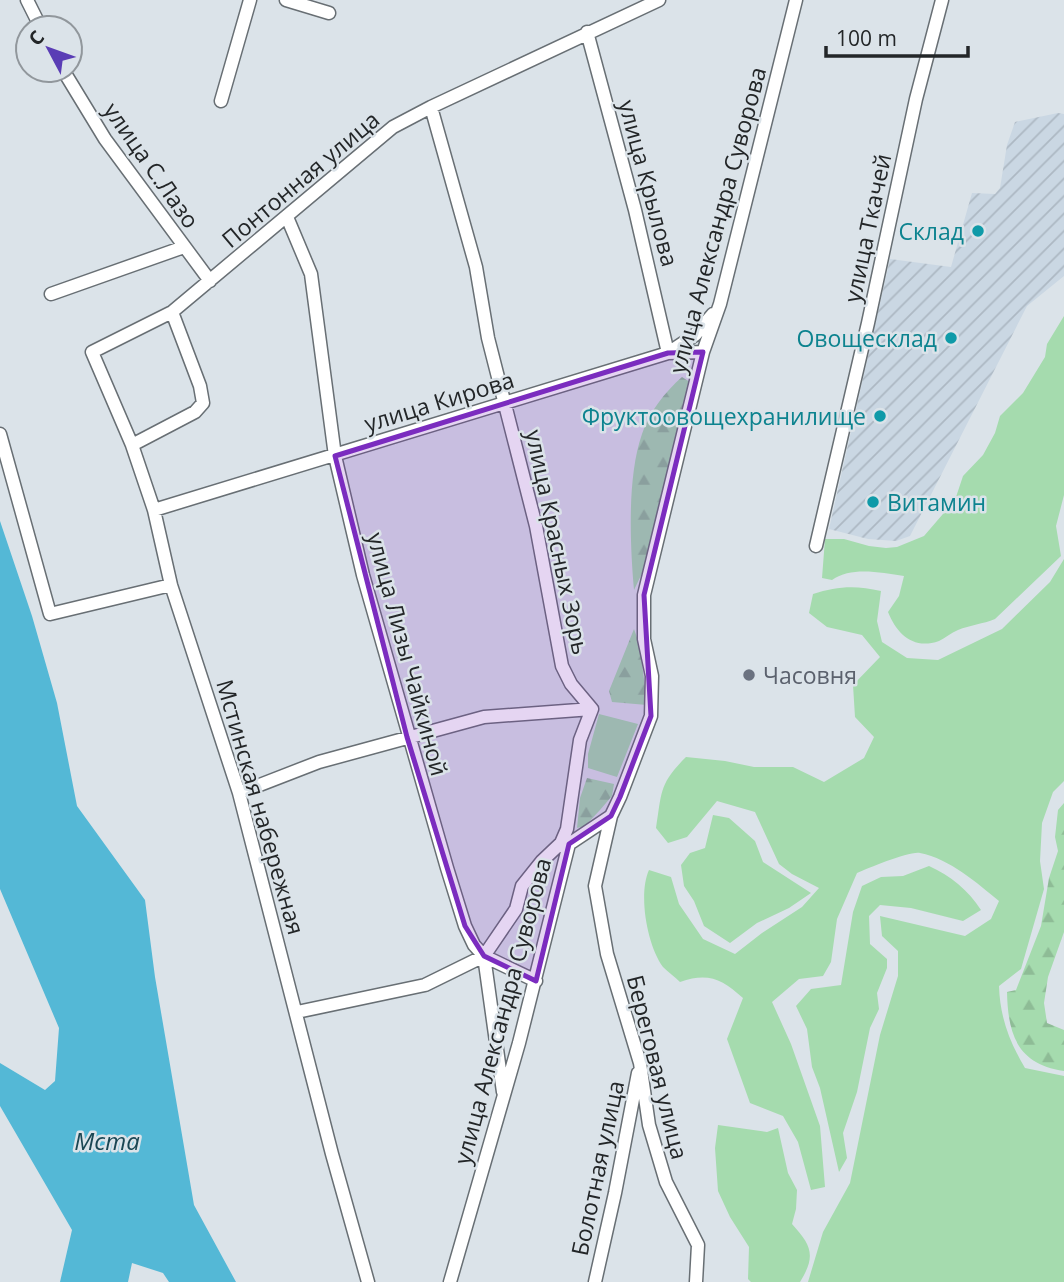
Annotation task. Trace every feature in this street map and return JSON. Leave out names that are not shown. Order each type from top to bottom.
[{"type":"street","points":[[221,100],[250,0]]},
{"type":"street","points":[[286,0],[329,13]]},
{"type":"street","name":"Понтонная улица","points":[[92,352],[172,312],[393,127],[587,32],[636,4],[659,0]]},
{"type":"street","name":"улица Александра Суворова","points":[[450,1282],[536,981],[559,876],[569,844],[611,816],[651,716],[652,676],[644,639],[644,596],[703,352],[720,304],[796,0]]},
{"type":"street","name":"улица Ткачей","points":[[816,546],[916,99],[942,0]]},
{"type":"street","name":"улица Крылова","points":[[587,32],[635,210],[668,353]]},
{"type":"street","name":"улица С.Лазо","points":[[72,84],[105,139],[210,281]]},
{"type":"street","name":"улица Красных Зорь","points":[[431,107],[476,267],[488,338],[536,526],[562,666],[571,684],[593,709]]},
{"type":"street","name":"улица Лизы Чайкиной","points":[[287,217],[311,274],[335,456],[363,575],[407,737],[465,926],[474,945],[484,957],[504,1096]]},
{"type":"street","points":[[51,294],[184,247]]},
{"type":"street","name":"улица Кирова","points":[[154,510],[668,353],[695,335],[720,304]]},
{"type":"street","points":[[132,445],[195,412],[203,403],[200,386],[172,312]]},
{"type":"street","name":"Мстинская набережная","points":[[92,352],[132,445],[154,510],[171,584],[239,793],[332,1154],[368,1282]]},
{"type":"street","points":[[668,353],[703,352]]},
{"type":"street","points":[[0,434],[50,614],[171,584]]},
{"type":"street","points":[[239,793],[319,762],[484,717],[593,709],[580,740],[567,829],[561,843],[522,886],[516,909],[484,957],[425,985],[297,1012]]},
{"type":"street","name":"Береговая улица","points":[[611,816],[595,886],[607,954],[640,1063],[649,1125],[666,1182],[698,1245],[696,1282]]},
{"type":"street","points":[[484,957],[536,981]]},
{"type":"street","name":"Болотная улица","points":[[595,1282],[640,1063]]},
{"type":"highlighted area","points":[[703,352],[644,595],[651,716],[611,816],[569,844],[536,981],[484,956],[465,926],[407,737],[335,456],[668,353]]},
{"type":"shaded area","points":[[1064,114],[1064,276],[1027,306],[910,536],[896,541],[868,539],[829,529],[890,259],[951,267],[972,193],[995,194],[1000,188],[1007,145],[1015,122]]},
{"type":"green space","points":[[1064,316],[1064,495],[1056,526],[1061,556],[995,619],[958,630],[939,641],[914,642],[901,633],[888,612],[899,596],[904,576],[858,572],[832,580],[822,578],[825,539],[844,539],[886,548],[897,547],[924,536],[955,500],[963,476],[983,455],[995,433],[1000,416],[1023,393],[1045,357],[1047,344]]},
{"type":"green space","points":[[682,377],[693,384],[645,567],[634,590],[631,511],[637,451],[653,410]]},
{"type":"green space","points":[[1064,559],[1064,781],[1053,792],[1042,823],[1040,861],[1044,889],[1021,969],[999,986],[1006,1028],[1025,1068],[1064,1076],[1064,1282],[808,1282],[823,1232],[850,1183],[880,1035],[898,976],[898,951],[882,936],[880,916],[965,936],[991,919],[999,901],[952,866],[920,853],[898,857],[857,873],[837,919],[831,962],[823,976],[799,979],[772,1002],[791,1044],[820,1126],[825,1187],[811,1190],[798,1142],[783,1116],[750,1103],[727,1039],[743,998],[714,979],[699,978],[680,982],[663,967],[657,958],[649,933],[644,892],[649,870],[671,877],[679,904],[703,939],[735,954],[802,907],[819,888],[779,864],[755,812],[717,801],[687,837],[668,843],[656,828],[663,789],[671,774],[686,757],[754,767],[793,767],[824,782],[864,758],[874,737],[855,717],[853,685],[880,657],[862,635],[827,627],[809,613],[813,594],[847,587],[881,591],[877,621],[882,642],[907,658],[938,660],[1002,629],[1050,582]]},
{"type":"green space","points":[[634,629],[640,646],[647,705],[612,702],[609,691]]},
{"type":"green space","points":[[599,714],[638,724],[617,777],[588,768],[588,754]]},
{"type":"green space","points":[[587,778],[614,784],[612,796],[585,826],[577,828],[580,798]]},
{"type":"green space","points":[[1064,803],[1064,932],[1048,977],[1044,1003],[1047,1023],[1064,1030],[1064,1071],[1036,1062],[1026,1055],[1013,1034],[1007,992],[1016,990],[1041,926],[1049,878],[1058,851],[1055,837],[1058,810]]},
{"type":"green space","points":[[713,815],[729,818],[755,841],[763,862],[811,893],[789,908],[757,923],[730,943],[704,926],[694,901],[684,886],[681,865],[690,853],[705,848]]},
{"type":"green space","points":[[929,866],[958,884],[981,910],[963,921],[911,908],[880,905],[869,916],[870,944],[887,959],[887,968],[877,993],[879,1009],[870,1028],[857,1092],[843,1133],[847,1158],[839,1172],[820,1088],[812,1067],[807,1029],[796,1006],[811,989],[841,985],[853,912],[862,886],[881,877],[903,876]]},
{"type":"green space","points":[[718,1125],[767,1132],[778,1128],[788,1173],[797,1190],[792,1224],[808,1245],[810,1252],[808,1265],[800,1282],[751,1282],[748,1279],[749,1247],[718,1191],[715,1148]]},
{"type":"water","name":"Мста","points":[[0,521],[32,616],[57,703],[77,806],[145,900],[155,977],[194,1205],[236,1282],[169,1282],[163,1273],[132,1263],[128,1282],[60,1282],[72,1230],[0,1106],[0,1063],[45,1090],[55,1081],[59,1028],[0,889]]},
{"type":"place","name":"Склад","points":[[978,231]]},
{"type":"place","name":"Овощесклад","points":[[951,338]]},
{"type":"place","name":"Фруктоовощехранилище","points":[[880,416]]},
{"type":"place","name":"Витамин","points":[[873,502]]},
{"type":"place","name":"Часовня","points":[[749,675]]}]
